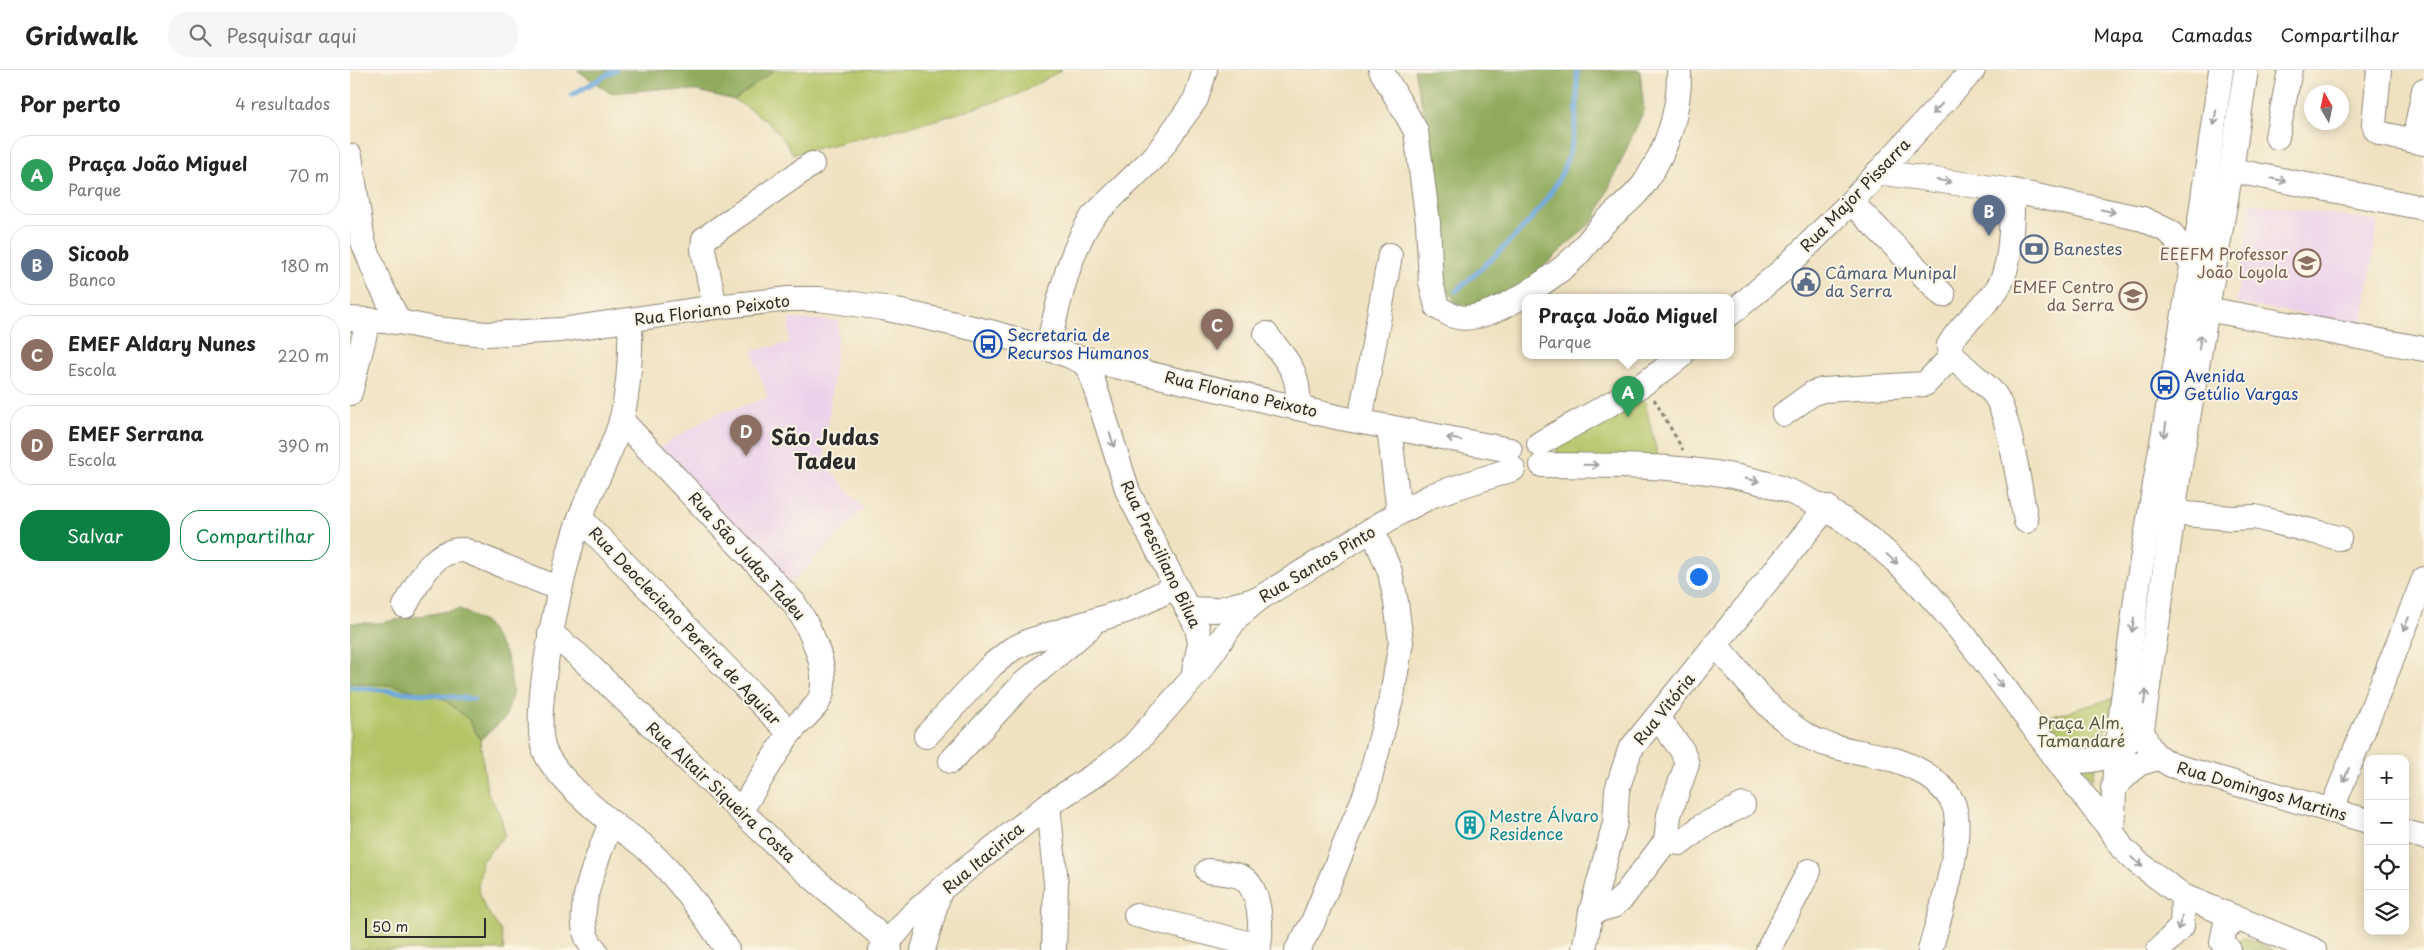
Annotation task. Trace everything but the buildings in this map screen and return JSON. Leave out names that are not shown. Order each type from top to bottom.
[{"type":"street","points":[[1057,352],[1073,252],[1086,226],[1093,216],[1156,155],[1196,100],[1205,70]]},
{"type":"street","points":[[1381,70],[1416,131],[1428,223],[1431,282],[1437,307],[1455,317],[1476,316],[1495,310],[1522,296]]},
{"type":"street","points":[[1526,294],[1573,258],[1602,224],[1646,182],[1673,129],[1680,93],[1680,70]]},
{"type":"street","name":"Rua Major Pissarra","points":[[1734,311],[1784,269],[1851,202],[1973,70]]},
{"type":"street","points":[[2112,832],[2116,753],[2138,584],[2193,265],[2221,70]]},
{"type":"street","points":[[2113,788],[2138,764],[2157,758],[2149,750],[2142,730],[2145,698],[2164,588],[2206,309],[2231,170],[2246,70]]},
{"type":"street","points":[[2277,137],[2290,70]]},
{"type":"street","points":[[2379,70],[2374,124],[2376,130],[2382,134],[2419,142],[2424,90]]},
{"type":"street","points":[[1902,146],[1901,162],[1911,176]]},
{"type":"street","points":[[350,156],[363,242],[379,282],[399,322]]},
{"type":"street","points":[[715,307],[703,249],[704,239],[812,164]]},
{"type":"street","points":[[1878,172],[2013,191],[2143,219],[2200,220],[2207,219],[2216,211],[2220,193],[2231,170]]},
{"type":"street","points":[[2231,170],[2424,208]]},
{"type":"street","points":[[2013,191],[2007,260],[2003,278],[1997,289],[1949,345],[1953,355],[1995,396],[2004,412],[2026,521]]},
{"type":"street","points":[[1851,202],[1943,295]]},
{"type":"street","points":[[2143,219],[2170,232],[2193,265]]},
{"type":"street","points":[[1360,421],[1390,255]]},
{"type":"street","name":"Rua Floriano Peixoto","points":[[359,320],[399,322],[435,329],[486,334],[561,330],[715,307],[789,299],[819,300],[911,314],[994,333],[1057,352],[1298,408],[1389,427],[1511,460]]},
{"type":"street","points":[[2206,309],[2424,349]]},
{"type":"street","points":[[350,393],[359,320]]},
{"type":"street","points":[[630,321],[628,382],[621,420],[580,518],[560,588],[550,634],[540,727],[545,752],[560,773],[611,822],[647,848],[684,887],[702,910],[727,950]]},
{"type":"street","points":[[1266,334],[1298,378],[1298,408]]},
{"type":"street","name":"Rua Presciliano Bilua","points":[[1057,352],[1087,366],[1128,492],[1197,627],[1200,643],[1192,679]]},
{"type":"street","points":[[1784,414],[1823,390],[1926,384],[1953,355]]},
{"type":"street","points":[[1541,454],[1677,359]]},
{"type":"street","points":[[1097,394],[1106,371],[1122,367]]},
{"type":"street","name":"Rua São Judas Tadeu","points":[[621,420],[794,603],[808,624],[816,642],[822,690],[817,703],[790,733],[741,810]]},
{"type":"street","points":[[1389,427],[1399,513]]},
{"type":"street","name":"Rua Santos Pinto","points":[[1192,679],[1237,617],[1260,598],[1373,531],[1399,513],[1511,460],[1515,443],[1531,440],[1541,454]]},
{"type":"street","points":[[1541,454],[1695,469],[1758,481],[1827,507],[1859,530],[1921,586],[1954,622],[2080,793],[2112,832],[2122,848],[2137,862],[2183,896],[2314,950]]},
{"type":"street","name":"Rua Vitória","points":[[1584,950],[1591,912],[1615,823],[1617,790],[1630,750],[1827,507]]},
{"type":"street","points":[[2174,512],[2232,518],[2254,517],[2338,538]]},
{"type":"street","name":"Rua Deocleciano Pereira de Aguiar","points":[[580,518],[790,733]]},
{"type":"street","points":[[1297,950],[1312,924],[1366,793],[1392,696],[1401,642],[1390,572],[1373,531]]},
{"type":"street","points":[[405,606],[427,568],[441,554],[453,550],[464,550],[560,588]]},
{"type":"street","points":[[2332,811],[2424,579]]},
{"type":"street","points":[[2138,584],[2164,588]]},
{"type":"street","points":[[926,736],[992,664],[1012,649],[1029,641],[1128,610],[1175,587]]},
{"type":"street","points":[[1187,609],[1216,610],[1260,598]]},
{"type":"street","points":[[951,761],[1023,684],[1097,621]]},
{"type":"street","name":"Rua Altair Siqueira Costa","points":[[550,634],[578,655],[886,947]]},
{"type":"street","points":[[1716,645],[1772,710],[1807,736],[1834,747],[1895,760],[1918,770],[1940,784],[1953,802],[1958,822],[1955,848],[1947,887],[1930,950]]},
{"type":"street","name":"Rua Itacirica","points":[[923,950],[940,890],[1048,805],[1104,768],[1133,746],[1192,679]]},
{"type":"street","points":[[1591,912],[1608,908],[1623,897],[1666,841],[1669,815],[1687,764],[1682,750],[1657,717]]},
{"type":"street","points":[[2040,738],[2068,757],[2102,758],[2116,753],[2142,730]]},
{"type":"street","name":"Rua Domingos Martins","points":[[2157,758],[2171,765],[2364,820]]},
{"type":"street","points":[[1048,805],[1056,883],[1054,950]]},
{"type":"street","points":[[1666,841],[1681,843],[1702,826],[1742,805]]},
{"type":"street","points":[[595,950],[584,930],[585,898],[611,822]]},
{"type":"street","points":[[2409,833],[2424,837]]},
{"type":"street","points":[[1136,915],[1258,948],[1260,913],[1251,887],[1240,876],[1208,871]]},
{"type":"street","points":[[1768,950],[1809,871]]},
{"type":"street","points":[[886,947],[910,917],[940,890]]},
{"type":"street","points":[[2159,950],[2182,926],[2183,896]]},
{"type":"street","points":[[2229,950],[2222,942],[2225,927],[2240,919]]},
{"type":"path","points":[[1645,383],[1695,469]]},
{"type":"shaded area","name":"EEEFM Professor João Loyola","points":[[2251,203],[2378,221],[2363,323],[2236,304]]},
{"type":"shaded area","points":[[789,319],[839,321],[824,463],[864,509],[791,583],[659,448],[711,416],[768,398],[752,351],[789,343]]},
{"type":"green space","points":[[577,70],[774,70],[734,100],[698,91],[658,89],[610,93]]},
{"type":"green space","points":[[774,70],[1062,70],[1017,95],[936,120],[793,154],[781,136],[768,122],[734,100]]},
{"type":"green space","points":[[1414,70],[1640,70],[1644,110],[1595,219],[1505,302],[1480,309],[1456,303],[1444,282],[1435,163]]},
{"type":"green space","points":[[1644,398],[1658,458],[1557,463],[1557,446],[1569,436]]},
{"type":"green space","points":[[460,609],[487,624],[507,656],[513,693],[505,718],[480,740],[469,720],[444,699],[393,685],[350,683],[350,623],[379,623]]},
{"type":"green space","points":[[350,683],[393,685],[444,699],[469,720],[480,740],[487,791],[501,817],[505,835],[482,861],[478,887],[484,906],[501,931],[504,950],[350,950]]},
{"type":"green space","name":"Praça Alm. Tamandaré","points":[[2114,698],[2092,780],[2039,720]]},
{"type":"green space","points":[[2242,937],[2274,950],[2242,950],[2237,944]]},
{"type":"waterway","points":[[572,95],[615,70]]},
{"type":"waterway","points":[[1456,291],[1522,229],[1550,194],[1561,174],[1574,134],[1577,70]]},
{"type":"waterway","points":[[350,687],[474,699]]},
{"type":"place","name":"Sicoob","points":[[1989,236]]},
{"type":"place","name":"Banestes","points":[[2034,249]]},
{"type":"place","name":"EEEFM Professor João Loyola","points":[[2307,263]]},
{"type":"place","name":"Câmara Munipal da Serra","points":[[1806,282]]},
{"type":"place","name":"EMEF Centro da Serra","points":[[2133,296]]},
{"type":"place","name":"Secretaria de Recursos Humanos","points":[[988,344]]},
{"type":"place","name":"EMEF Aldary Nunes","points":[[1217,350]]},
{"type":"place","name":"Avenida Getúlio Vargas","points":[[2165,385]]},
{"type":"place","name":"Praça João Miguel","points":[[1628,417]]},
{"type":"place","name":"EMEF Serrana","points":[[746,456]]},
{"type":"place","name":"Mestre Álvaro Residence","points":[[1470,825]]},
{"type":"district","name":"São Judas Tadeu","points":[[825,450]]}]
